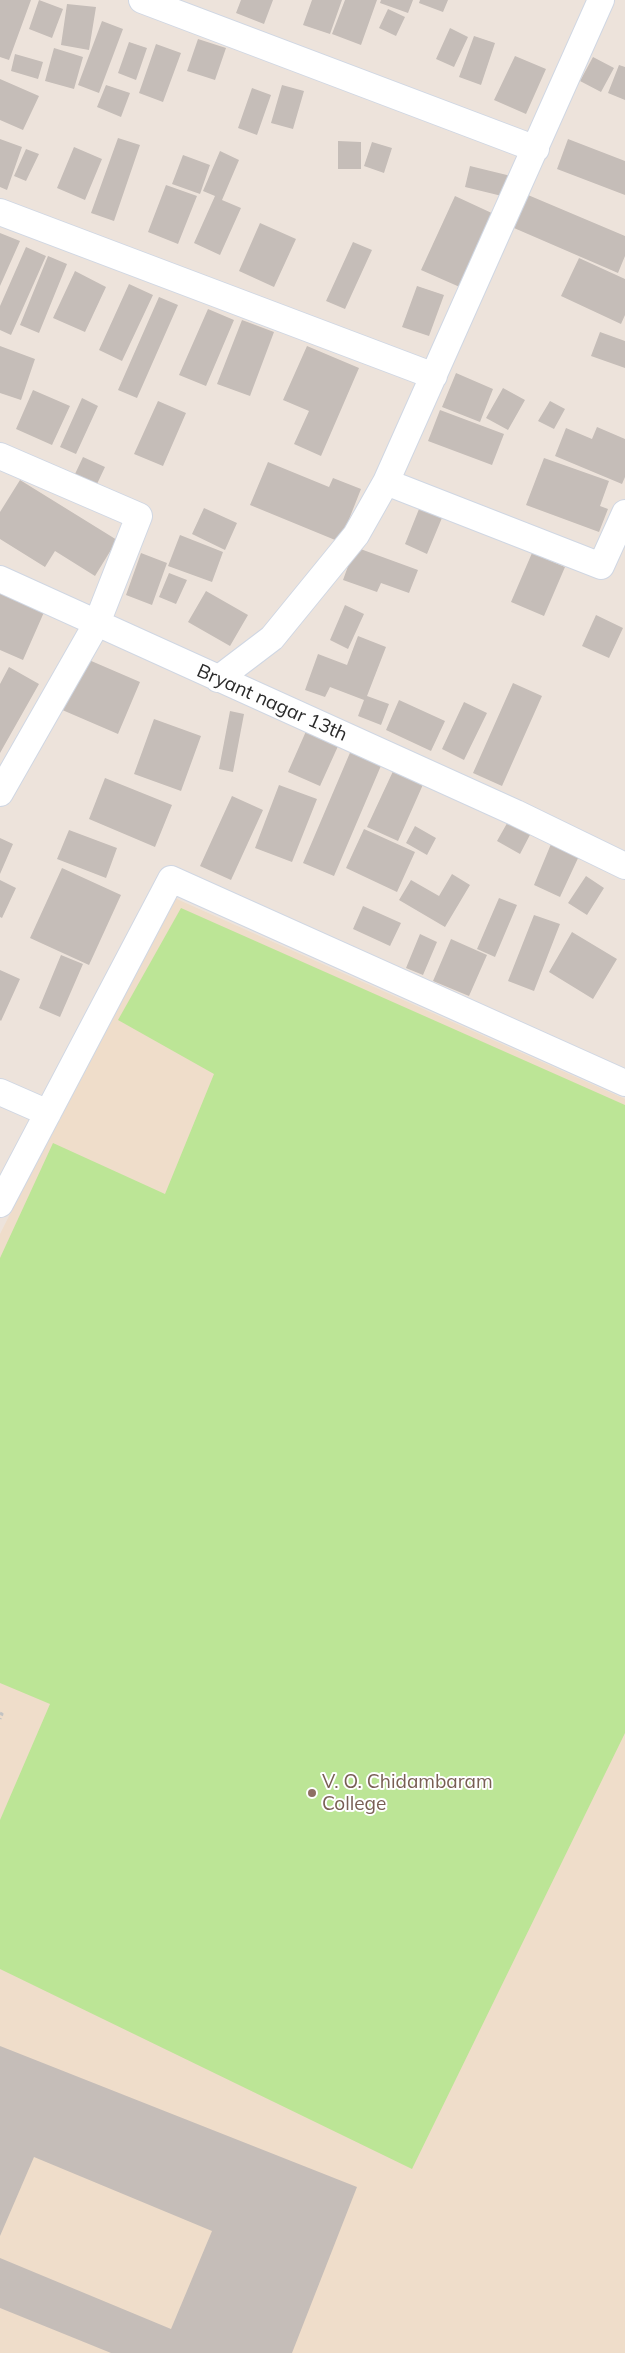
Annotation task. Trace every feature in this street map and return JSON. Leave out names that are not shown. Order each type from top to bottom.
[{"type":"street","points":[[142,0],[536,149]]},
{"type":"street","points":[[218,679],[272,638],[356,534],[386,482],[601,0]]},
{"type":"street","points":[[0,212],[434,376]]},
{"type":"street","points":[[0,456],[138,516],[98,622],[0,793]]},
{"type":"street","points":[[386,482],[601,566],[625,513]]},
{"type":"street","name":"Bryant nagar 13th","points":[[0,579],[516,813],[625,866]]},
{"type":"street","points":[[0,1204],[171,879],[625,1083]]},
{"type":"street","points":[[0,1092],[48,1113]]},
{"type":"path","points":[[0,1713],[2,1714],[0,1719]]},
{"type":"shaded area","name":"V. O. Chidambaram College","points":[[170,896],[625,1099],[625,2353],[0,2353],[0,1234]]},
{"type":"green space","name":"V. O. Chidambaram College","points":[[181,908],[625,1105],[625,1733],[412,2169],[0,1969],[0,1820],[50,1704],[0,1683],[0,1258],[53,1143],[165,1194],[214,1074],[118,1020]]},
{"type":"building","points":[[0,0],[31,0],[9,60],[0,57]]},
{"type":"building","points":[[39,0],[63,9],[52,38],[29,29]]},
{"type":"building","points":[[241,0],[273,0],[264,24],[236,13]]},
{"type":"building","points":[[312,0],[342,0],[330,34],[303,25]]},
{"type":"building","points":[[345,0],[377,0],[361,45],[332,34]]},
{"type":"building","points":[[381,0],[413,0],[408,13],[380,3]]},
{"type":"building","points":[[420,0],[448,0],[443,12],[419,3]]},
{"type":"building","points":[[67,4],[96,7],[89,50],[61,45]]},
{"type":"building","points":[[388,9],[405,17],[396,36],[379,28]]},
{"type":"building","points":[[102,21],[123,29],[99,93],[78,85]]},
{"type":"building","points":[[450,28],[468,37],[454,67],[436,59]]},
{"type":"building","points":[[474,36],[495,43],[481,85],[459,77]]},
{"type":"building","points":[[198,39],[226,48],[215,80],[187,71]]},
{"type":"building","points":[[129,42],[147,48],[136,80],[118,73]]},
{"type":"building","points":[[156,44],[181,53],[163,102],[139,93]]},
{"type":"building","points":[[54,48],[83,57],[74,89],[45,81]]},
{"type":"building","points":[[15,54],[43,62],[38,79],[11,71]]},
{"type":"building","points":[[515,56],[546,69],[526,114],[494,100]]},
{"type":"building","points":[[593,57],[614,68],[601,92],[580,81]]},
{"type":"building","points":[[619,65],[625,67],[625,100],[608,93]]},
{"type":"building","points":[[0,79],[39,96],[23,130],[0,120]]},
{"type":"building","points":[[106,85],[130,93],[121,117],[97,107]]},
{"type":"building","points":[[282,85],[304,91],[293,129],[271,123]]},
{"type":"building","points":[[252,88],[271,95],[257,135],[238,128]]},
{"type":"building","points":[[118,138],[140,145],[114,221],[91,213]]},
{"type":"building","points":[[0,139],[22,147],[7,190],[0,187]]},
{"type":"building","points":[[568,139],[625,161],[625,195],[557,169]]},
{"type":"building","points":[[338,141],[361,142],[361,169],[338,169]]},
{"type":"building","points":[[372,142],[392,148],[384,173],[364,166]]},
{"type":"building","points":[[74,147],[102,159],[85,200],[57,188]]},
{"type":"building","points":[[26,149],[39,154],[26,181],[14,176]]},
{"type":"building","points":[[220,151],[239,160],[222,200],[241,208],[220,255],[194,243],[215,196],[203,191]]},
{"type":"building","points":[[183,155],[210,165],[200,194],[172,184]]},
{"type":"building","points":[[470,166],[511,176],[506,197],[465,187]]},
{"type":"building","points":[[166,185],[197,196],[178,244],[148,232]]},
{"type":"building","points":[[528,195],[625,236],[625,256],[618,273],[514,228]]},
{"type":"building","points":[[455,196],[496,215],[462,288],[421,270]]},
{"type":"building","points":[[260,223],[296,239],[274,287],[239,271]]},
{"type":"building","points":[[0,233],[20,241],[0,286]]},
{"type":"building","points":[[353,242],[372,250],[345,309],[326,301]]},
{"type":"building","points":[[26,247],[46,256],[11,335],[0,330],[0,306]]},
{"type":"building","points":[[48,256],[67,264],[39,333],[20,325]]},
{"type":"building","points":[[579,258],[625,279],[625,315],[621,324],[561,296]]},
{"type":"building","points":[[75,271],[106,287],[85,332],[53,318]]},
{"type":"building","points":[[129,284],[153,295],[122,361],[99,350]]},
{"type":"building","points":[[417,286],[444,295],[429,336],[402,327]]},
{"type":"building","points":[[159,297],[178,305],[137,398],[118,390]]},
{"type":"building","points":[[208,309],[234,320],[206,386],[179,375]]},
{"type":"building","points":[[242,320],[274,332],[250,396],[217,384]]},
{"type":"building","points":[[600,332],[625,341],[625,368],[591,356]]},
{"type":"building","points":[[0,346],[35,359],[21,400],[0,393]]},
{"type":"building","points":[[307,346],[359,368],[321,456],[294,444],[309,411],[283,400]]},
{"type":"building","points":[[456,373],[493,389],[480,422],[442,407]]},
{"type":"building","points":[[503,388],[525,400],[508,430],[486,418]]},
{"type":"building","points":[[33,390],[70,406],[52,445],[16,429]]},
{"type":"building","points":[[82,398],[98,406],[76,454],[60,447]]},
{"type":"building","points":[[158,401],[186,413],[163,466],[134,454]]},
{"type":"building","points":[[550,401],[565,409],[554,429],[538,421]]},
{"type":"building","points":[[440,410],[504,434],[492,465],[428,441]]},
{"type":"building","points":[[597,427],[625,439],[625,477],[622,484],[555,456],[566,428],[592,439]]},
{"type":"building","points":[[83,457],[105,467],[97,484],[75,474]]},
{"type":"building","points":[[544,458],[609,481],[600,506],[608,509],[599,532],[526,505]]},
{"type":"building","points":[[268,462],[329,487],[333,478],[361,489],[340,542],[250,505]]},
{"type":"building","points":[[20,480],[117,540],[95,576],[55,551],[45,567],[0,539],[0,512]]},
{"type":"building","points":[[421,504],[444,513],[427,554],[405,544]]},
{"type":"building","points":[[204,508],[237,523],[225,550],[192,534]]},
{"type":"building","points":[[180,535],[223,552],[212,582],[168,566]]},
{"type":"building","points":[[355,547],[418,570],[409,593],[381,583],[377,592],[343,580]]},
{"type":"building","points":[[141,553],[167,563],[152,605],[126,595]]},
{"type":"building","points":[[532,553],[565,567],[544,616],[511,602]]},
{"type":"building","points":[[169,573],[187,580],[176,604],[159,597]]},
{"type":"building","points":[[0,590],[45,610],[23,660],[0,650]]},
{"type":"building","points":[[206,591],[248,615],[230,646],[188,622]]},
{"type":"building","points":[[345,605],[364,614],[348,649],[330,640]]},
{"type":"building","points":[[596,615],[623,628],[609,658],[582,646]]},
{"type":"building","points":[[358,636],[386,647],[367,696],[389,704],[381,725],[358,716],[364,700],[330,687],[325,697],[305,690],[318,654],[347,665]]},
{"type":"building","points":[[82,657],[140,682],[118,734],[60,709]]},
{"type":"building","points":[[9,667],[39,684],[0,753],[0,684]]},
{"type":"building","points":[[513,683],[542,696],[502,786],[473,773]]},
{"type":"building","points":[[399,700],[445,721],[431,751],[386,730]]},
{"type":"building","points":[[464,702],[487,713],[464,760],[442,749]]},
{"type":"building","points":[[230,711],[244,714],[233,772],[219,769]]},
{"type":"building","points":[[154,719],[201,736],[181,791],[134,774]]},
{"type":"building","points":[[307,729],[339,744],[320,786],[288,772]]},
{"type":"building","points":[[352,748],[383,761],[334,876],[303,863]]},
{"type":"building","points":[[395,767],[425,780],[398,841],[367,827]]},
{"type":"building","points":[[105,778],[172,805],[155,847],[89,819]]},
{"type":"building","points":[[279,785],[317,799],[292,862],[255,848]]},
{"type":"building","points":[[232,796],[263,810],[231,880],[200,866]]},
{"type":"building","points":[[510,818],[532,831],[520,854],[497,841]]},
{"type":"building","points":[[415,826],[436,838],[427,855],[406,843]]},
{"type":"building","points":[[364,829],[415,852],[397,892],[346,868]]},
{"type":"building","points":[[69,830],[117,848],[106,878],[57,859]]},
{"type":"building","points":[[0,838],[13,844],[0,874]]},
{"type":"building","points":[[551,844],[579,856],[560,897],[534,885]]},
{"type":"building","points":[[62,868],[121,895],[89,965],[30,938]]},
{"type":"building","points":[[452,874],[470,885],[445,927],[399,900],[411,880],[439,896]]},
{"type":"building","points":[[586,876],[604,888],[587,915],[568,903]]},
{"type":"building","points":[[0,880],[16,888],[2,918],[0,917]]},
{"type":"building","points":[[499,898],[517,905],[495,957],[477,949]]},
{"type":"building","points":[[363,906],[401,923],[390,946],[353,929]]},
{"type":"building","points":[[534,915],[560,924],[534,991],[508,981]]},
{"type":"building","points":[[572,932],[617,959],[593,999],[549,972]]},
{"type":"building","points":[[420,934],[437,942],[423,975],[406,968]]},
{"type":"building","points":[[451,939],[487,955],[469,996],[433,981]]},
{"type":"building","points":[[61,955],[83,964],[60,1017],[39,1008]]},
{"type":"building","points":[[0,970],[20,979],[1,1021],[0,1020]]},
{"type":"building","points":[[0,2046],[357,2187],[292,2353],[111,2353],[0,2308],[0,2258],[171,2329],[212,2231],[34,2157],[0,2236]]},
{"type":"place","name":"V. O. Chidambaram College","points":[[312,1793]]}]
